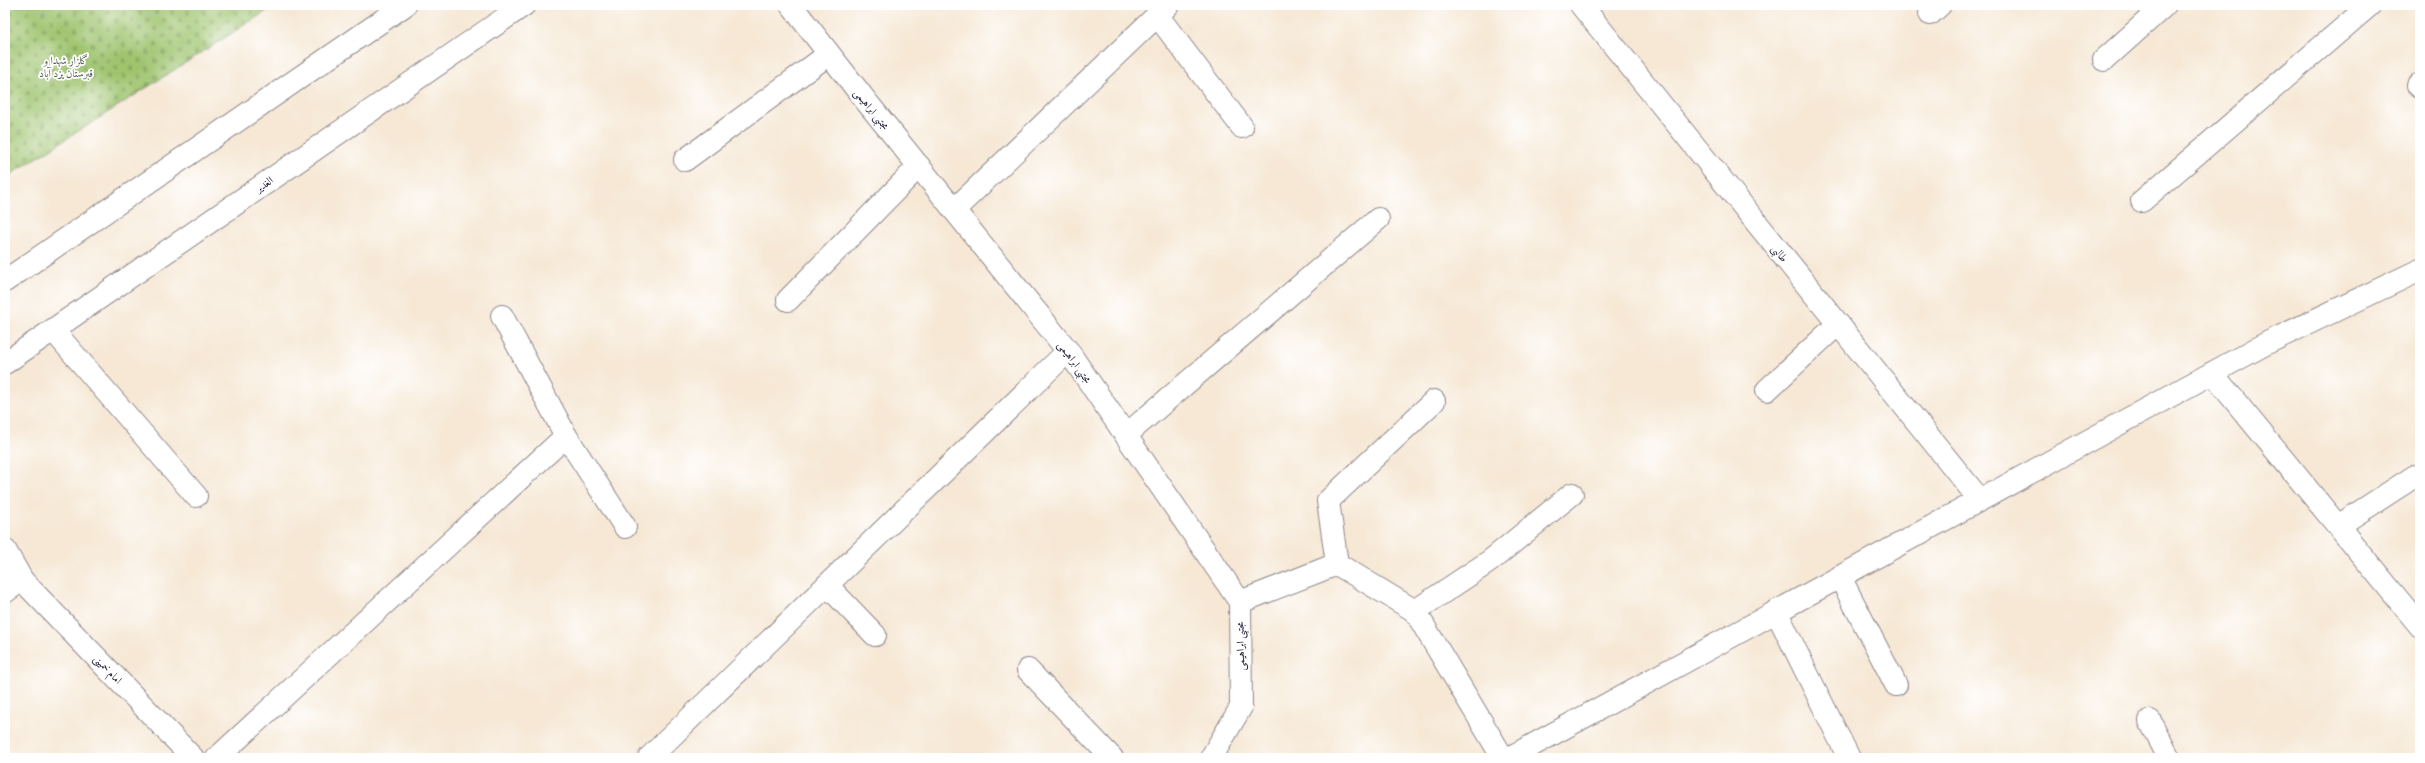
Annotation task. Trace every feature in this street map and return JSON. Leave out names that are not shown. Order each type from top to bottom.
[{"type":"street","points":[[5,281],[405,5]]},
{"type":"street","name":"الغدیر","points":[[5,363],[524,5]]},
{"type":"street","name":"مجتبی ابراهیمی","points":[[791,5],[918,166],[1068,351],[1240,602],[1241,707],[1211,758]]},
{"type":"street","name":"طالبی","points":[[1581,5],[1980,500]]},
{"type":"street","points":[[2104,60],[2165,5]]},
{"type":"street","points":[[2142,201],[2370,5]]},
{"type":"street","points":[[954,210],[1162,10],[1242,126]]},
{"type":"street","points":[[685,160],[829,54]]},
{"type":"street","points":[[788,300],[918,166]]},
{"type":"street","points":[[1126,435],[1378,219]]},
{"type":"street","points":[[1509,758],[2267,343],[2420,270]]},
{"type":"street","points":[[502,316],[566,436],[624,527]]},
{"type":"street","points":[[1768,390],[1838,324]]},
{"type":"street","points":[[53,330],[196,496]]},
{"type":"street","points":[[649,758],[1068,351]]},
{"type":"street","points":[[2212,373],[2420,626]]},
{"type":"street","points":[[1337,564],[1328,501],[1434,401]]},
{"type":"street","points":[[217,758],[566,436]]},
{"type":"street","points":[[2338,526],[2415,476]]},
{"type":"street","points":[[1415,611],[1490,561],[1572,494]]},
{"type":"street","name":"امام خمینی","points":[[5,550],[11,580],[193,758]]},
{"type":"street","points":[[1240,602],[1337,564]]},
{"type":"street","points":[[1337,564],[1415,611],[1503,758]]},
{"type":"street","points":[[1840,577],[1896,685]]},
{"type":"street","points":[[827,585],[875,635]]},
{"type":"street","points":[[1776,611],[1849,758]]},
{"type":"street","points":[[1028,670],[1112,758]]},
{"type":"street","points":[[2150,720],[2169,758]]},
{"type":"green space","name":"گلزار شهدا و قبرستان یزد آباد","points":[[5,5],[276,5],[5,178]]}]
